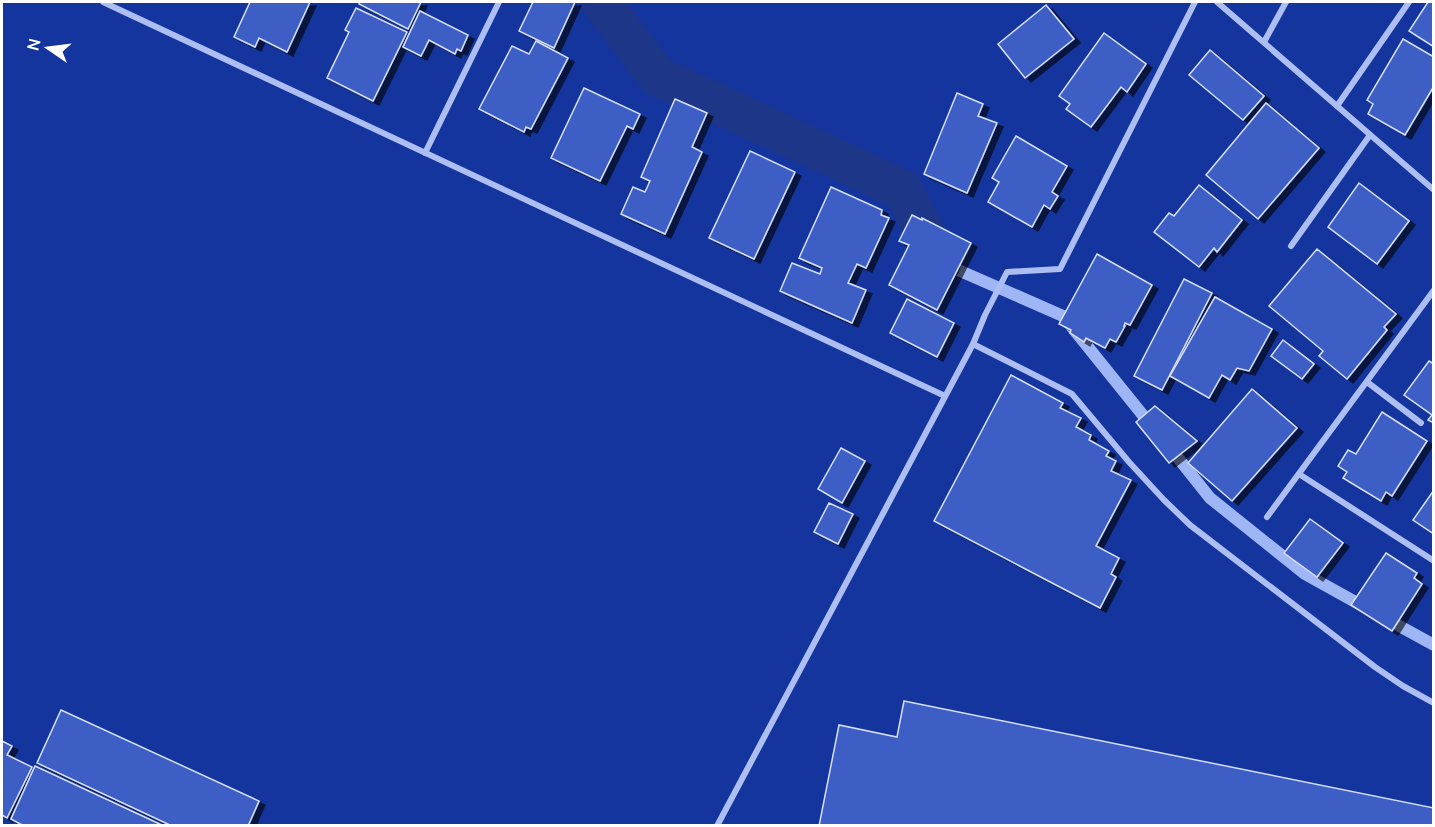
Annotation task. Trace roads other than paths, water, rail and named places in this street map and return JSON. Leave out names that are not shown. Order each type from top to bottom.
[{"type":"street","points":[[103,2],[945,396]]},
{"type":"street","points":[[425,153],[499,2]]},
{"type":"street","points":[[717,825],[973,344],[1007,272],[1060,269],[1195,2]]},
{"type":"street","points":[[1217,2],[1434,190]]},
{"type":"street","points":[[1264,42],[1286,2]]},
{"type":"street","points":[[1337,106],[1409,2]]},
{"type":"street","points":[[1291,246],[1370,135]]},
{"type":"street","points":[[1267,517],[1434,290]]},
{"type":"street","points":[[973,344],[1072,394],[1129,462],[1190,525],[1375,667],[1434,703]]},
{"type":"street","points":[[1367,382],[1421,423]]},
{"type":"street","points":[[1299,474],[1434,561]]},
{"type":"waterway","points":[[601,2],[657,76],[902,189],[941,263]]},
{"type":"waterway","points":[[942,263],[1063,316],[1154,429]]},
{"type":"waterway","points":[[1167,444],[1210,498],[1305,574],[1368,609]]},
{"type":"waterway","points":[[1383,617],[1434,645]]}]
